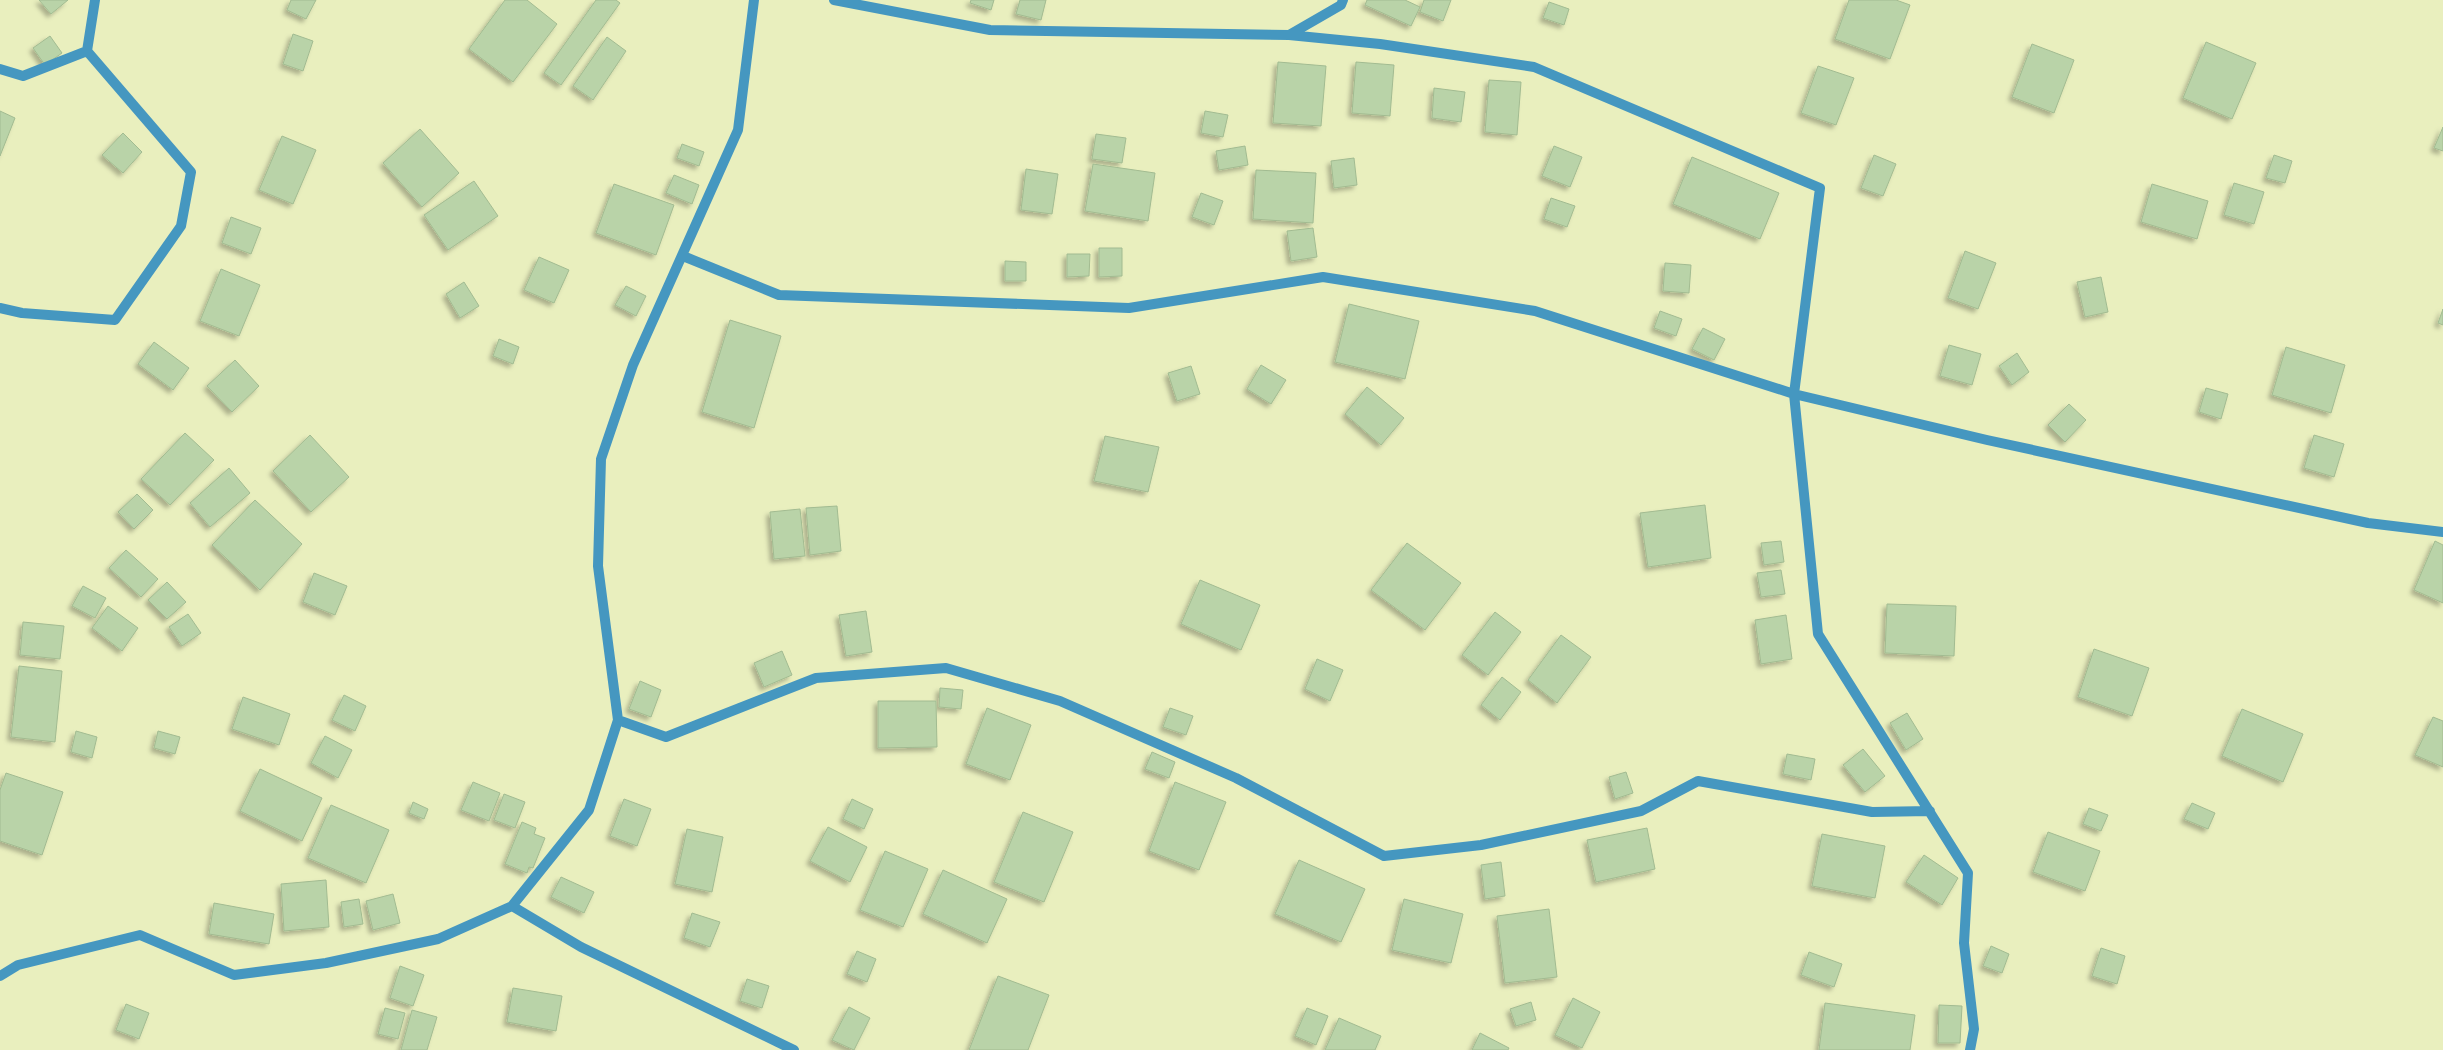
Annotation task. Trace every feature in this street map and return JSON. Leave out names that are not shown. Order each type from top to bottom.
[{"type":"street","points":[[0,308],[22,313],[116,320],[181,226],[191,172],[87,51],[95,0]]},
{"type":"street","points":[[0,976],[18,966],[140,935],[234,975],[326,963],[438,939],[512,906],[589,810],[618,720],[598,566],[601,459],[633,365],[738,130],[754,0]]},
{"type":"street","points":[[834,0],[990,30],[1289,35],[1380,44],[1534,67],[1820,188],[1794,394],[1818,634],[1968,872],[1964,943],[1974,1028],[1970,1050]]},
{"type":"street","points":[[1289,35],[1341,5],[1343,0]]},
{"type":"street","points":[[0,69],[23,76],[87,51]]},
{"type":"street","points":[[683,256],[779,295],[1121,307],[1323,277],[1535,311],[1794,394],[1987,440],[2368,523],[2443,532]]},
{"type":"street","points":[[618,720],[666,737],[816,678],[946,668],[1060,701],[1236,778],[1384,856],[1481,844],[1641,811],[1698,781],[1872,812],[1930,811]]},
{"type":"street","points":[[512,906],[581,947],[794,1050]]},
{"type":"building","points":[[39,0],[68,0],[51,14]]},
{"type":"building","points":[[291,0],[316,0],[306,19],[287,10]]},
{"type":"building","points":[[505,0],[527,0],[557,24],[513,82],[469,49]]},
{"type":"building","points":[[596,0],[616,0],[620,3],[561,85],[544,73]]},
{"type":"building","points":[[971,0],[994,0],[991,10],[970,3]]},
{"type":"building","points":[[1020,0],[1046,0],[1041,20],[1016,14]]},
{"type":"building","points":[[1367,0],[1405,0],[1420,7],[1411,26],[1365,5]]},
{"type":"building","points":[[1424,0],[1451,0],[1443,21],[1420,12]]},
{"type":"building","points":[[1849,0],[1896,0],[1910,5],[1890,59],[1835,39]]},
{"type":"building","points":[[1549,2],[1569,9],[1564,25],[1543,18]]},
{"type":"building","points":[[293,34],[313,41],[303,71],[283,64]]},
{"type":"building","points":[[50,36],[62,53],[45,65],[33,48]]},
{"type":"building","points":[[607,37],[626,51],[593,100],[573,86]]},
{"type":"building","points":[[2206,42],[2256,63],[2232,119],[2183,98]]},
{"type":"building","points":[[2032,44],[2074,60],[2054,113],[2012,97]]},
{"type":"building","points":[[1278,62],[1326,66],[1321,126],[1273,123]]},
{"type":"building","points":[[1356,62],[1394,65],[1390,116],[1352,113]]},
{"type":"building","points":[[1818,66],[1854,78],[1836,125],[1801,113]]},
{"type":"building","points":[[1489,80],[1521,82],[1517,135],[1485,132]]},
{"type":"building","points":[[1434,88],[1465,92],[1461,122],[1432,118]]},
{"type":"building","points":[[0,111],[15,118],[0,156]]},
{"type":"building","points":[[1205,111],[1228,115],[1223,137],[1201,133]]},
{"type":"building","points":[[2443,127],[2443,151],[2434,148]]},
{"type":"building","points":[[420,129],[459,173],[422,207],[383,163]]},
{"type":"building","points":[[123,133],[142,152],[123,173],[102,155]]},
{"type":"building","points":[[1096,134],[1126,138],[1122,163],[1092,159]]},
{"type":"building","points":[[282,136],[316,150],[293,204],[259,190]]},
{"type":"building","points":[[682,144],[704,152],[699,166],[677,158]]},
{"type":"building","points":[[1245,146],[1248,165],[1219,170],[1216,151]]},
{"type":"building","points":[[1554,146],[1582,157],[1570,187],[1542,176]]},
{"type":"building","points":[[1874,155],[1896,164],[1883,196],[1861,188]]},
{"type":"building","points":[[2274,155],[2292,161],[2285,183],[2266,178]]},
{"type":"building","points":[[1692,157],[1779,193],[1760,239],[1673,204]]},
{"type":"building","points":[[1354,158],[1357,185],[1334,188],[1331,161]]},
{"type":"building","points":[[1093,164],[1155,173],[1148,221],[1085,211]]},
{"type":"building","points":[[1026,169],[1058,174],[1052,214],[1021,210]]},
{"type":"building","points":[[1256,170],[1316,173],[1313,223],[1253,219]]},
{"type":"building","points":[[674,175],[699,185],[692,204],[666,193]]},
{"type":"building","points":[[474,181],[498,216],[448,250],[424,215]]},
{"type":"building","points":[[2234,183],[2264,192],[2254,224],[2224,215]]},
{"type":"building","points":[[614,184],[674,205],[656,255],[596,233]]},
{"type":"building","points":[[2152,184],[2208,201],[2197,239],[2141,222]]},
{"type":"building","points":[[1201,193],[1223,201],[1214,225],[1192,217]]},
{"type":"building","points":[[1551,198],[1575,206],[1567,227],[1544,219]]},
{"type":"building","points":[[231,217],[261,228],[251,254],[222,243]]},
{"type":"building","points":[[1313,228],[1317,257],[1291,261],[1287,231]]},
{"type":"building","points":[[1099,248],[1122,248],[1122,276],[1099,277]]},
{"type":"building","points":[[1965,251],[1996,263],[1978,309],[1948,298]]},
{"type":"building","points":[[1067,254],[1090,254],[1089,276],[1067,277]]},
{"type":"building","points":[[539,257],[569,270],[554,303],[524,290]]},
{"type":"building","points":[[1005,261],[1026,262],[1026,281],[1005,281]]},
{"type":"building","points":[[1665,263],[1691,265],[1689,293],[1663,291]]},
{"type":"building","points":[[221,269],[260,285],[239,336],[200,321]]},
{"type":"building","points":[[2101,277],[2108,312],[2085,317],[2077,282]]},
{"type":"building","points":[[464,282],[479,306],[460,318],[446,294]]},
{"type":"building","points":[[626,286],[646,296],[636,316],[615,305]]},
{"type":"building","points":[[1349,304],[1419,321],[1405,379],[1335,362]]},
{"type":"building","points":[[2443,309],[2443,325],[2438,323]]},
{"type":"building","points":[[1660,311],[1682,319],[1676,336],[1654,328]]},
{"type":"building","points":[[730,320],[781,336],[754,428],[702,412]]},
{"type":"building","points":[[1703,328],[1725,339],[1714,360],[1692,349]]},
{"type":"building","points":[[499,339],[519,347],[513,364],[493,356]]},
{"type":"building","points":[[154,342],[189,368],[173,390],[138,364]]},
{"type":"building","points":[[1949,345],[1981,354],[1972,385],[1940,376]]},
{"type":"building","points":[[2286,347],[2345,365],[2331,413],[2272,395]]},
{"type":"building","points":[[2017,353],[2029,372],[2012,385],[1999,366]]},
{"type":"building","points":[[235,360],[259,386],[232,412],[207,386]]},
{"type":"building","points":[[1261,365],[1286,380],[1271,404],[1247,389]]},
{"type":"building","points":[[1191,366],[1200,394],[1177,401],[1168,373]]},
{"type":"building","points":[[1367,387],[1404,418],[1381,445],[1345,414]]},
{"type":"building","points":[[2206,388],[2228,394],[2221,419],[2199,412]]},
{"type":"building","points":[[2069,404],[2086,420],[2065,442],[2048,425]]},
{"type":"building","points":[[185,433],[214,460],[170,505],[141,479]]},
{"type":"building","points":[[310,435],[349,477],[311,512],[273,471]]},
{"type":"building","points":[[2314,435],[2344,444],[2334,477],[2304,468]]},
{"type":"building","points":[[1105,436],[1159,447],[1148,492],[1094,481]]},
{"type":"building","points":[[229,468],[250,493],[210,527],[190,503]]},
{"type":"building","points":[[137,494],[153,510],[134,529],[118,512]]},
{"type":"building","points":[[255,500],[302,544],[260,590],[212,545]]},
{"type":"building","points":[[1705,505],[1711,558],[1648,567],[1640,513]]},
{"type":"building","points":[[837,506],[841,551],[810,555],[806,508]]},
{"type":"building","points":[[800,509],[805,556],[774,559],[770,512]]},
{"type":"building","points":[[1781,541],[1784,562],[1764,565],[1761,543]]},
{"type":"building","points":[[2435,541],[2443,545],[2443,603],[2414,590]]},
{"type":"building","points":[[1407,543],[1461,583],[1425,630],[1371,590]]},
{"type":"building","points":[[126,550],[158,579],[141,597],[109,568]]},
{"type":"building","points":[[1781,570],[1785,594],[1761,597],[1757,573]]},
{"type":"building","points":[[314,573],[347,586],[335,615],[303,602]]},
{"type":"building","points":[[1200,580],[1260,605],[1241,650],[1181,624]]},
{"type":"building","points":[[167,582],[186,602],[167,619],[148,600]]},
{"type":"building","points":[[83,586],[106,598],[95,618],[72,606]]},
{"type":"building","points":[[1887,604],[1956,606],[1954,656],[1885,653]]},
{"type":"building","points":[[108,606],[138,628],[122,651],[92,628]]},
{"type":"building","points":[[866,611],[872,652],[846,656],[839,615]]},
{"type":"building","points":[[1495,612],[1521,632],[1488,675],[1462,655]]},
{"type":"building","points":[[188,614],[201,633],[182,646],[169,627]]},
{"type":"building","points":[[1786,615],[1792,659],[1761,664],[1755,620]]},
{"type":"building","points":[[23,622],[64,626],[60,659],[20,655]]},
{"type":"building","points":[[1561,635],[1591,657],[1557,703],[1528,680]]},
{"type":"building","points":[[2094,649],[2149,668],[2132,716],[2078,697]]},
{"type":"building","points":[[782,651],[792,675],[764,687],[754,663]]},
{"type":"building","points":[[1317,659],[1343,670],[1330,701],[1305,689]]},
{"type":"building","points":[[19,666],[62,671],[55,742],[11,737]]},
{"type":"building","points":[[1502,677],[1521,692],[1500,720],[1481,705]]},
{"type":"building","points":[[640,681],[661,690],[651,717],[629,709]]},
{"type":"building","points":[[940,688],[963,690],[961,709],[939,707]]},
{"type":"building","points":[[344,695],[366,706],[355,731],[332,720]]},
{"type":"building","points":[[243,697],[290,714],[279,745],[232,729]]},
{"type":"building","points":[[878,701],[936,701],[937,747],[878,748]]},
{"type":"building","points":[[987,708],[1031,725],[1010,780],[966,764]]},
{"type":"building","points":[[1170,708],[1193,716],[1186,735],[1163,727]]},
{"type":"building","points":[[2242,709],[2303,734],[2283,782],[2222,756]]},
{"type":"building","points":[[1907,713],[1923,739],[1906,750],[1890,723]]},
{"type":"building","points":[[2433,717],[2443,721],[2443,767],[2415,755]]},
{"type":"building","points":[[76,731],[97,737],[92,758],[71,752]]},
{"type":"building","points":[[158,731],[180,737],[175,754],[154,748]]},
{"type":"building","points":[[325,736],[352,750],[338,778],[311,763]]},
{"type":"building","points":[[1863,749],[1885,776],[1865,792],[1843,765]]},
{"type":"building","points":[[1152,752],[1175,762],[1169,778],[1145,769]]},
{"type":"building","points":[[1787,754],[1815,759],[1811,780],[1783,774]]},
{"type":"building","points":[[260,769],[322,798],[302,841],[240,811]]},
{"type":"building","points":[[1626,772],[1633,793],[1615,799],[1609,777]]},
{"type":"building","points":[[6,773],[63,792],[42,855],[0,841],[0,790]]},
{"type":"building","points":[[473,782],[500,793],[489,821],[461,810]]},
{"type":"building","points":[[1175,782],[1226,802],[1199,870],[1149,851]]},
{"type":"building","points":[[504,794],[525,802],[515,828],[494,820]]},
{"type":"building","points":[[624,799],[651,809],[637,846],[610,836]]},
{"type":"building","points":[[852,799],[873,809],[864,829],[843,819]]},
{"type":"building","points":[[413,802],[428,809],[424,819],[409,813]]},
{"type":"building","points":[[2192,803],[2215,813],[2208,829],[2184,819]]},
{"type":"building","points":[[331,805],[389,830],[366,883],[308,858]]},
{"type":"building","points":[[2089,808],[2108,815],[2101,831],[2083,824]]},
{"type":"building","points":[[1023,812],[1073,832],[1044,902],[994,882]]},
{"type":"building","points":[[522,822],[536,828],[534,834],[545,838],[533,868],[529,867],[527,873],[505,864]]},
{"type":"building","points":[[828,827],[867,847],[850,882],[810,861]]},
{"type":"building","points":[[1647,828],[1655,869],[1596,882],[1587,840]]},
{"type":"building","points":[[687,829],[723,837],[712,892],[675,884]]},
{"type":"building","points":[[2048,832],[2100,851],[2085,891],[2033,872]]},
{"type":"building","points":[[1822,834],[1885,846],[1875,898],[1812,886]]},
{"type":"building","points":[[885,851],[928,869],[903,927],[860,910]]},
{"type":"building","points":[[1924,855],[1958,878],[1942,905],[1906,882]]},
{"type":"building","points":[[1299,860],[1365,889],[1341,942],[1275,914]]},
{"type":"building","points":[[1501,862],[1505,896],[1485,899],[1481,865]]},
{"type":"building","points":[[943,870],[1007,899],[987,943],[923,914]]},
{"type":"building","points":[[561,877],[594,892],[584,913],[551,897]]},
{"type":"building","points":[[326,880],[329,927],[284,931],[281,884]]},
{"type":"building","points":[[393,894],[400,923],[373,930],[366,901]]},
{"type":"building","points":[[359,899],[363,924],[344,927],[341,902]]},
{"type":"building","points":[[1404,899],[1463,914],[1451,963],[1392,950]]},
{"type":"building","points":[[214,903],[274,914],[269,944],[209,934]]},
{"type":"building","points":[[1549,909],[1557,977],[1505,983],[1497,916]]},
{"type":"building","points":[[692,913],[720,922],[710,947],[684,938]]},
{"type":"building","points":[[1991,946],[2009,954],[2002,973],[1983,966]]},
{"type":"building","points":[[2101,948],[2125,956],[2117,984],[2092,976]]},
{"type":"building","points":[[857,951],[876,959],[867,982],[847,974]]},
{"type":"building","points":[[1809,952],[1842,964],[1834,987],[1801,975]]},
{"type":"building","points":[[400,966],[424,975],[413,1006],[390,998]]},
{"type":"building","points":[[998,976],[1049,995],[1028,1050],[969,1050]]},
{"type":"building","points":[[747,979],[769,986],[762,1008],[740,1001]]},
{"type":"building","points":[[513,988],[562,996],[556,1031],[507,1022]]},
{"type":"building","points":[[1573,998],[1600,1012],[1582,1048],[1555,1035]]},
{"type":"building","points":[[1531,1002],[1536,1020],[1516,1026],[1510,1009]]},
{"type":"building","points":[[1825,1003],[1915,1015],[1910,1050],[1819,1050]]},
{"type":"building","points":[[126,1004],[149,1013],[139,1039],[116,1030]]},
{"type":"building","points":[[1939,1005],[1962,1006],[1960,1043],[1938,1043]]},
{"type":"building","points":[[849,1007],[870,1018],[854,1050],[832,1040]]},
{"type":"building","points":[[385,1008],[405,1013],[398,1039],[378,1034]]},
{"type":"building","points":[[1307,1008],[1328,1016],[1316,1045],[1295,1036]]},
{"type":"building","points":[[412,1010],[437,1017],[427,1050],[401,1050]]},
{"type":"building","points":[[1339,1018],[1381,1036],[1375,1050],[1325,1050]]},
{"type":"building","points":[[1480,1033],[1509,1048],[1508,1050],[1472,1050]]}]
